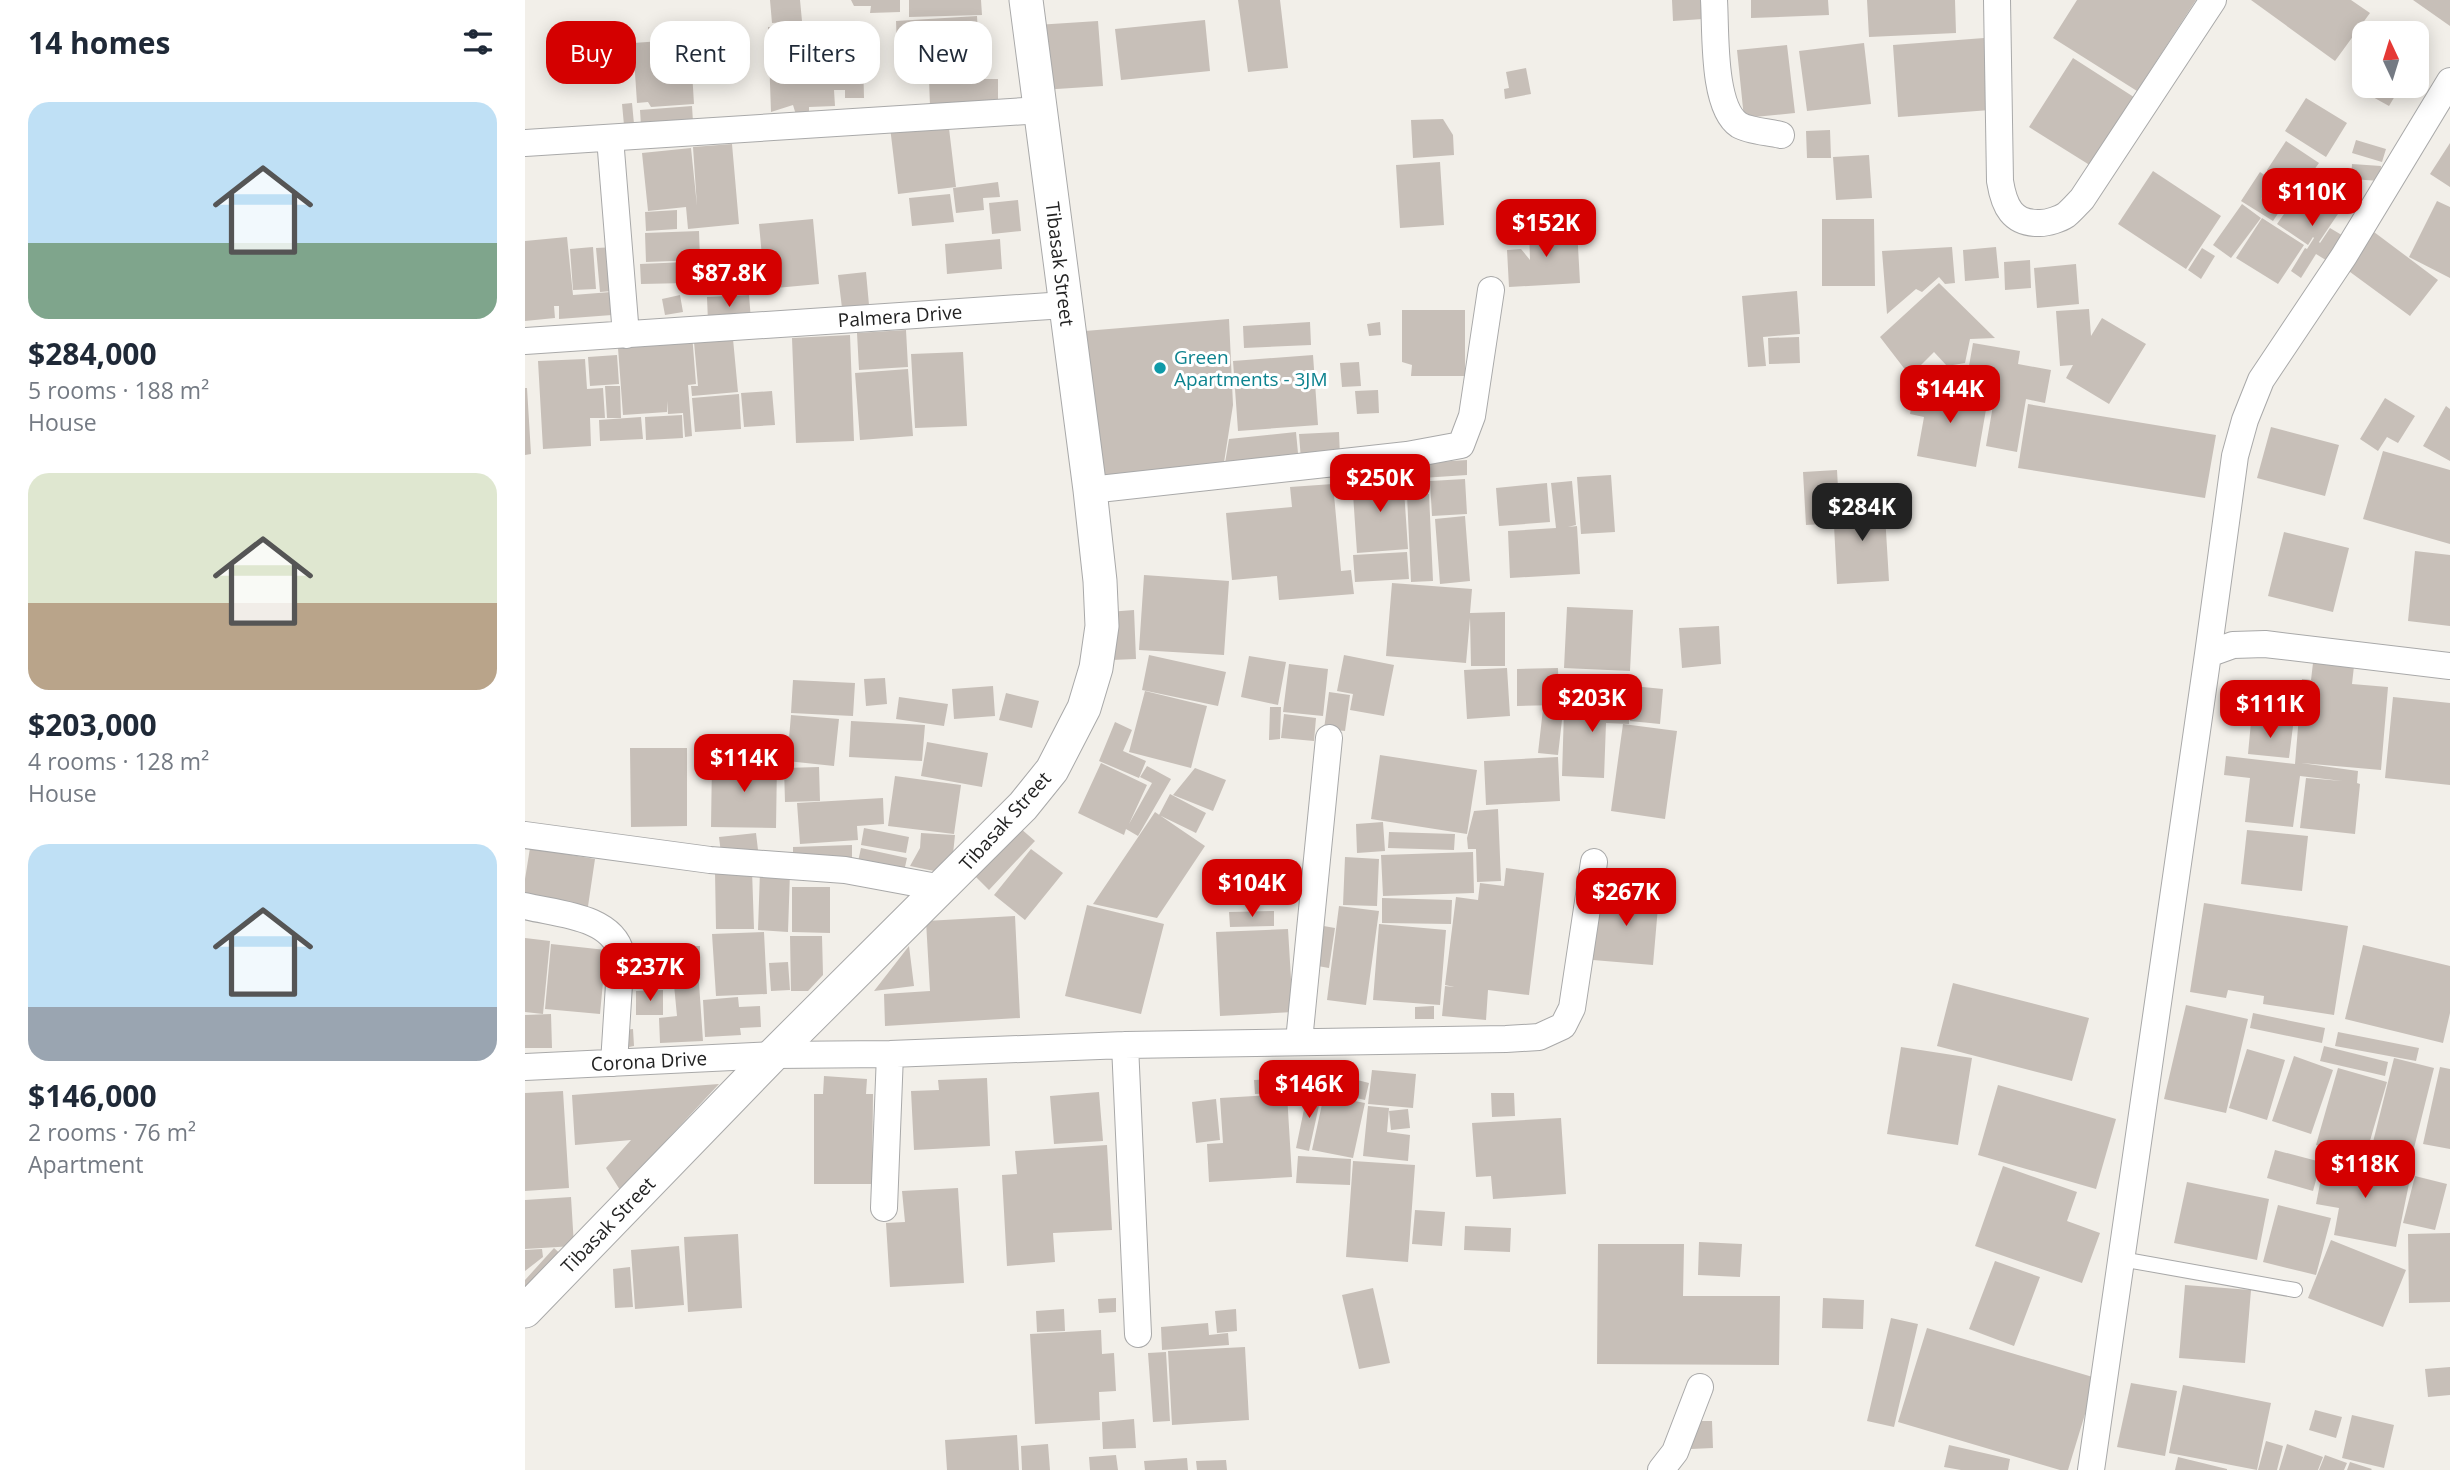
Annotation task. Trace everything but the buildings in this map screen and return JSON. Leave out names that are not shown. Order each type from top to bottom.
[{"type":"street","points":[[1714,0],[1719,80],[1727,111],[1740,125],[1781,135]]},
{"type":"street","points":[[1997,0],[2000,181],[2004,201],[2015,217],[2027,223],[2045,223],[2065,216],[2082,199],[2213,0]]},
{"type":"street","name":"Tibasak Street","points":[[525,1311],[773,1055],[1023,806],[1052,769],[1084,708],[1096,668],[1102,626],[1100,581],[1041,110],[1030,1]]},
{"type":"street","points":[[2091,1470],[2235,456],[2245,420],[2261,380],[2344,256],[2450,81]]},
{"type":"street","points":[[525,143],[1041,110]]},
{"type":"street","points":[[610,138],[626,335]]},
{"type":"street","points":[[1090,490],[1406,455],[1461,445],[1472,416],[1492,290]]},
{"type":"street","name":"Palmera Drive","points":[[525,341],[1065,305]]},
{"type":"street","points":[[2208,654],[2234,645],[2265,644],[2450,666]]},
{"type":"street","points":[[1299,1041],[1329,738]]},
{"type":"street","points":[[525,835],[710,860],[845,870],[942,888]]},
{"type":"street","name":"Corona Drive","points":[[525,1067],[773,1055],[1539,1037],[1563,1026],[1572,1008],[1594,862]]},
{"type":"street","points":[[525,906],[597,923],[609,932],[618,944],[621,953],[614,1063]]},
{"type":"street","points":[[1125,1045],[1138,1334]]},
{"type":"street","points":[[884,1208],[890,1054]]},
{"type":"street","points":[[1661,1470],[1675,1452],[1700,1387]]},
{"type":"lane","points":[[2121,1259],[2295,1290]]},
{"type":"place","name":"Green Apartments - 3JM","points":[[1160,368]]}]
